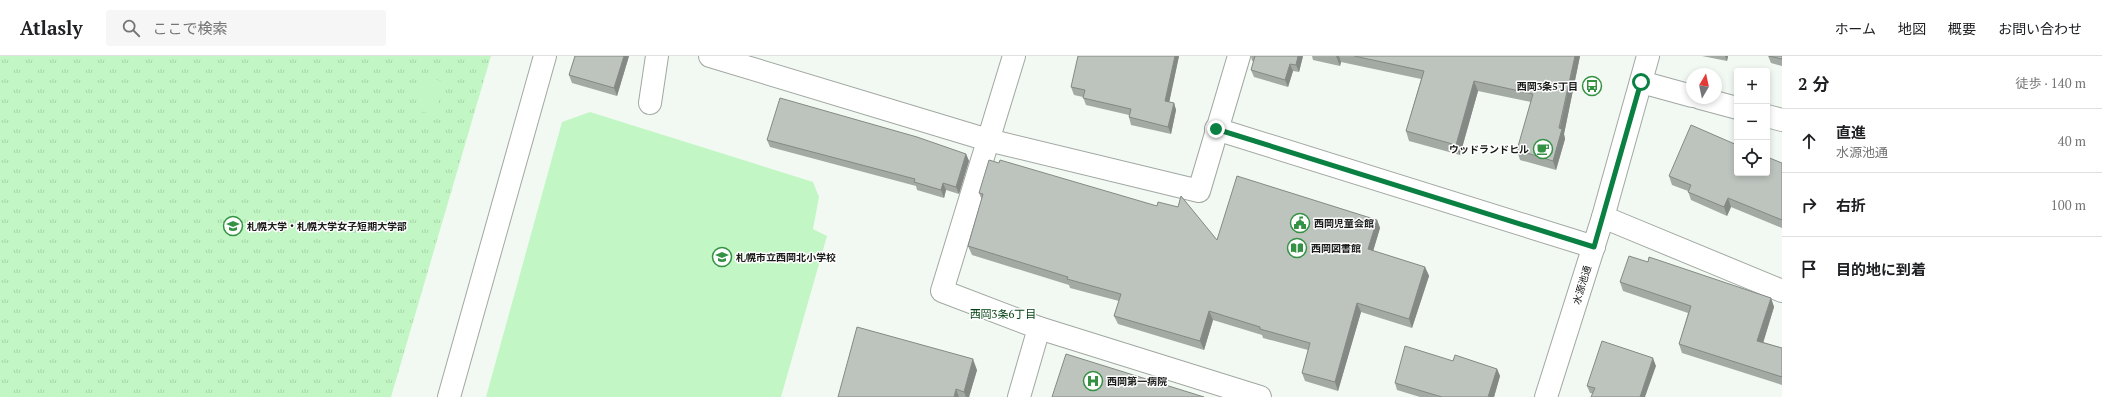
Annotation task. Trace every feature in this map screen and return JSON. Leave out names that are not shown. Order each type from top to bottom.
[{"type":"street","points":[[449,397],[545,56]]},
{"type":"street","points":[[650,103],[657,56]]},
{"type":"street","points":[[710,56],[988,140],[1199,191],[1216,129],[1239,56]]},
{"type":"street","points":[[1014,56],[942,291],[1039,328],[1260,397]]},
{"type":"street","name":"水源池通","points":[[1546,397],[1603,217],[1648,56]]},
{"type":"street","points":[[1641,82],[1686,94]]},
{"type":"street","points":[[1722,104],[1734,107]]},
{"type":"street","points":[[1770,117],[1782,120]]},
{"type":"street","points":[[1216,129],[1594,247]]},
{"type":"street","points":[[1603,217],[1782,291]]},
{"type":"street","points":[[1019,397],[1039,328]]},
{"type":"green space","name":"札幌大学・札幌大学女子短期大学部","points":[[0,56],[491,56],[391,397],[0,397]]},
{"type":"green space","points":[[425,76],[444,82],[435,115],[416,110]]},
{"type":"green space","name":"札幌市立西岡北小学校","points":[[590,112],[813,182],[819,197],[813,229],[827,236],[781,397],[486,397],[562,122]]},
{"type":"building","points":[[575,56],[624,56],[614,88],[569,75]]},
{"type":"building","points":[[1078,56],[1175,56],[1165,101],[1174,103],[1168,127],[1129,117],[1131,109],[1083,98],[1085,90],[1071,87]]},
{"type":"building","points":[[1255,56],[1298,56],[1296,65],[1290,64],[1285,80],[1251,70]]},
{"type":"building","points":[[1354,56],[1575,56],[1559,128],[1562,129],[1553,161],[1517,150],[1533,94],[1474,81],[1456,145],[1406,131],[1424,71]]},
{"type":"building","points":[[1769,56],[1782,56],[1782,59]]},
{"type":"building","points":[[780,98],[917,137],[966,154],[956,187],[943,183],[941,190],[914,182],[915,179],[767,140]]},
{"type":"building","points":[[1691,125],[1734,144],[1734,176],[1770,176],[1770,158],[1782,163],[1782,220],[1728,198],[1724,207],[1688,192],[1691,185],[1669,176]]},
{"type":"building","points":[[989,160],[999,163],[1000,160],[1157,206],[1158,202],[1178,207],[1181,196],[1217,240],[1237,176],[1377,220],[1368,249],[1425,267],[1409,319],[1357,303],[1335,382],[1302,373],[1310,343],[1260,329],[1260,327],[1209,311],[1200,341],[1114,316],[1121,294],[1067,279],[1068,277],[968,246],[983,194],[979,193]]},
{"type":"building","points":[[1629,256],[1648,262],[1649,257],[1771,298],[1757,341],[1782,348],[1782,377],[1679,344],[1691,306],[1620,282]]},
{"type":"building","points":[[857,327],[973,359],[964,392],[956,389],[954,397],[838,397]]},
{"type":"building","points":[[1602,341],[1653,358],[1640,397],[1591,397],[1595,388],[1587,386]]},
{"type":"building","points":[[1405,346],[1453,361],[1455,355],[1497,369],[1488,397],[1442,397],[1395,383]]},
{"type":"building","points":[[1066,354],[1204,397],[1052,397]]},
{"type":"place","name":"西岡3条5丁目","points":[[1592,86]]},
{"type":"place","name":"ウッドランドヒル","points":[[1543,149]]},
{"type":"place","name":"西岡児童会館","points":[[1300,223]]},
{"type":"place","name":"札幌大学・札幌大学女子短期大学部","points":[[233,226]]},
{"type":"place","name":"西岡図書館","points":[[1297,248]]},
{"type":"place","name":"札幌市立西岡北小学校","points":[[722,257]]},
{"type":"place","name":"西岡第一病院","points":[[1093,381]]},
{"type":"district","name":"西岡3条6丁目","points":[[1003,314]]},
{"type":"route","points":[[1216,129],[1594,247],[1641,82]]}]
